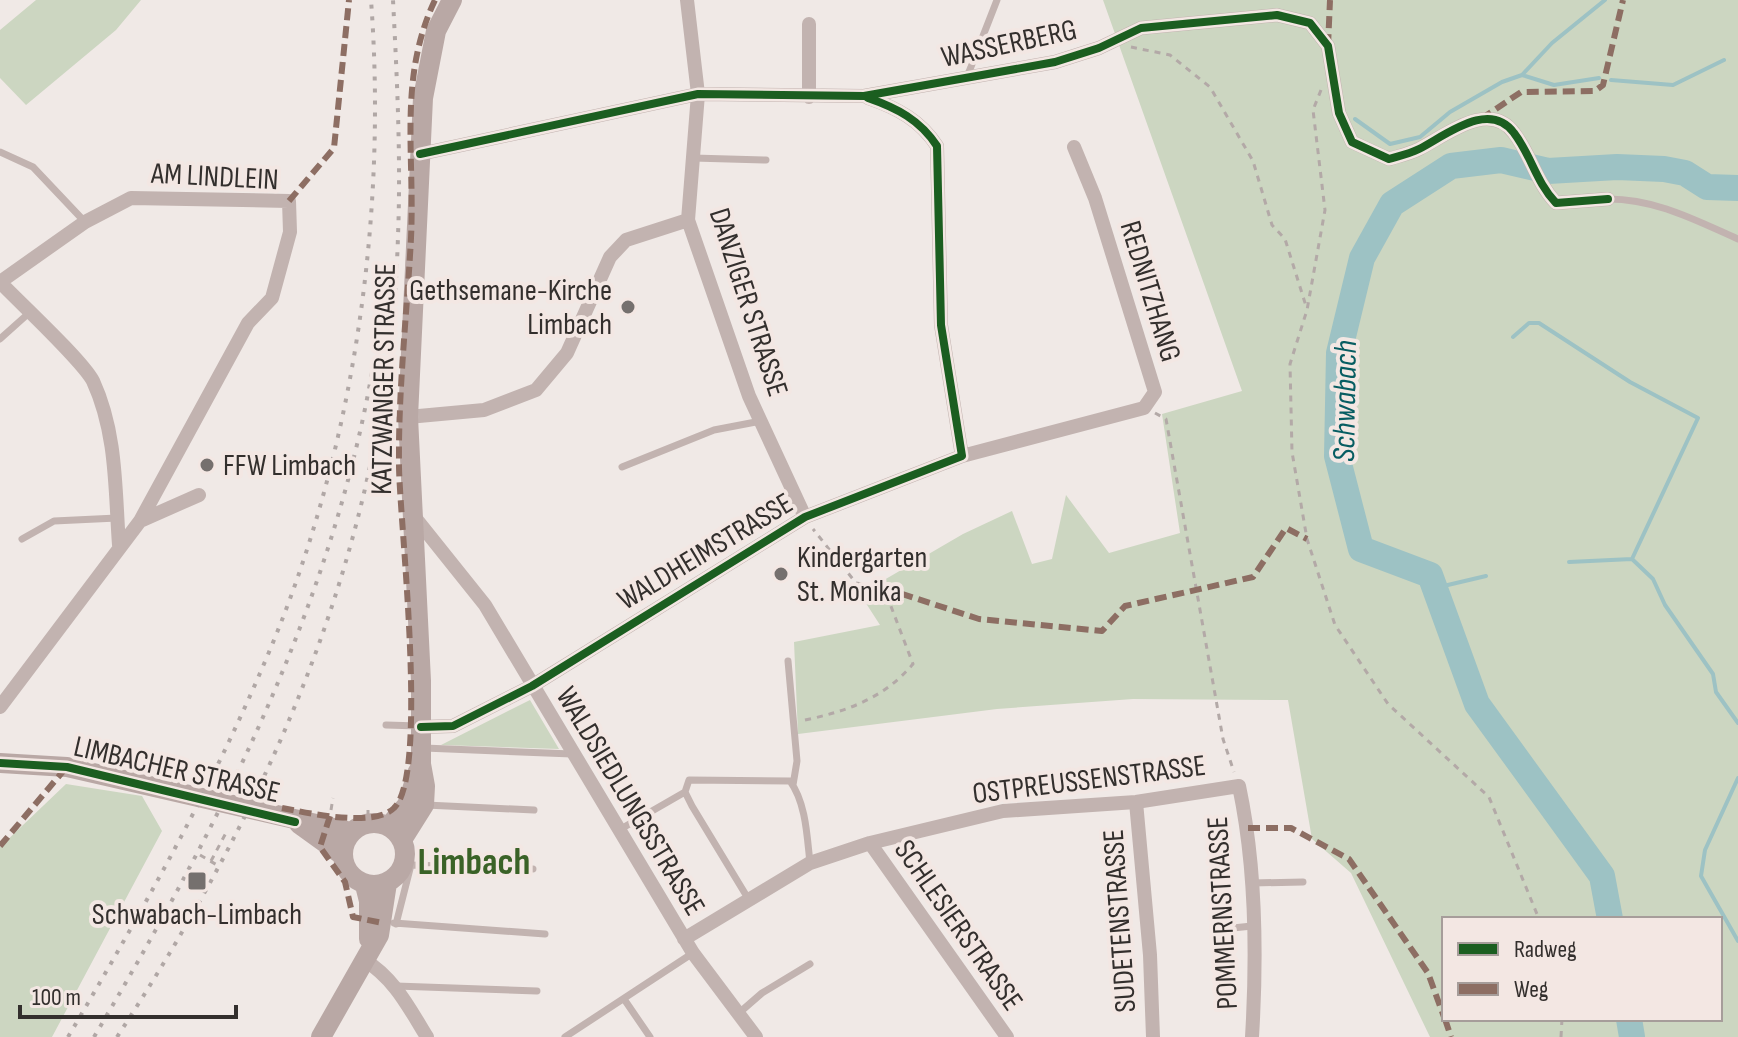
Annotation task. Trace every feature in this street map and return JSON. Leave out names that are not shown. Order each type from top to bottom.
[{"type":"main road","name":"KATZWANGER STRASSE","points":[[424,805],[408,417],[420,154],[429,57],[452,0]]},
{"type":"main road","name":"KATZWANGER STRASSE","points":[[396,833],[421,756]]},
{"type":"main road","name":"LIMBACHER STRASSE","points":[[0,763],[67,767],[295,822],[351,832]]},
{"type":"main road","points":[[396,833],[424,805]]},
{"type":"main road","name":"LIMBACHER STRASSE","points":[[295,822],[342,855]]},
{"type":"main road","points":[[376,823],[396,833],[404,864],[387,883],[365,885],[353,879],[342,855],[351,832],[362,825],[376,823]]},
{"type":"main road","points":[[321,1037],[366,955],[390,923],[387,883]]},
{"type":"main road","points":[[365,885],[370,921],[366,955]]},
{"type":"street","name":"DANZIGER STRASSE","points":[[687,0],[698,94],[688,220],[761,421],[809,523]]},
{"type":"street","name":"WASSERBERG","points":[[420,154],[698,94],[864,96],[1055,62],[1141,28],[1277,15],[1310,23],[1328,46],[1339,113],[1352,142],[1389,159],[1415,151],[1481,119],[1501,122],[1514,132],[1545,191],[1556,203],[1608,199]]},
{"type":"street","points":[[809,24],[809,97]]},
{"type":"street","points":[[864,96],[896,107],[926,129],[937,146],[941,325],[962,456]]},
{"type":"street","name":"REDNITZHANG","points":[[962,456],[1144,408],[1155,392],[1095,198],[1074,147]]},
{"type":"street","name":"AM LINDLEIN","points":[[0,282],[85,222],[131,198],[289,201],[290,232],[272,298],[248,323],[140,521]]},
{"type":"street","points":[[408,417],[484,410],[536,390],[567,353],[610,257],[626,240],[688,220]]},
{"type":"street","points":[[0,282],[92,378],[106,420],[115,463],[119,545]]},
{"type":"street","name":"WALDHEIMSTRASSE","points":[[421,727],[453,726],[532,686],[809,523],[962,456]]},
{"type":"street","points":[[0,707],[140,521],[199,495]]},
{"type":"street","name":"WALDSIEDLUNGSSTRASSE","points":[[410,511],[485,605],[684,939],[756,1037]]},
{"type":"street","name":"OSTPREUSSENSTRASSE","points":[[684,939],[810,863],[870,843],[1003,811],[1136,802],[1239,786]]},
{"type":"street","name":"POMMERNSTRASSE","points":[[1239,786],[1248,828],[1252,1037]]},
{"type":"street","name":"SUDETENSTRASSE","points":[[1136,802],[1150,955],[1153,1037]]},
{"type":"street","name":"SCHLESIERSTRASSE","points":[[870,843],[1007,1037]]},
{"type":"street","points":[[366,955],[396,986],[427,1037]]},
{"type":"lane","points":[[966,79],[997,0]]},
{"type":"lane","points":[[0,152],[33,167],[85,222]]},
{"type":"lane","points":[[693,158],[766,160]]},
{"type":"lane","points":[[1608,199],[1638,199],[1667,208],[1738,239]]},
{"type":"lane","points":[[0,339],[29,313]]},
{"type":"lane","points":[[622,467],[691,437],[761,421]]},
{"type":"lane","points":[[22,539],[54,521],[117,518]]},
{"type":"lane","points":[[788,661],[797,761],[793,785],[806,827],[810,863]]},
{"type":"lane","points":[[386,725],[421,727]]},
{"type":"lane","points":[[421,756],[574,754]]},
{"type":"lane","points":[[749,901],[685,792],[687,783],[694,779],[776,779],[790,781],[793,785]]},
{"type":"lane","points":[[619,830],[685,792]]},
{"type":"lane","points":[[424,805],[534,810]]},
{"type":"lane","points":[[533,869],[411,865],[390,923],[545,934]]},
{"type":"lane","points":[[1250,883],[1303,882]]},
{"type":"lane","points":[[1223,929],[1252,926]]},
{"type":"lane","points":[[565,1037],[693,953]]},
{"type":"lane","points":[[739,1013],[762,993],[810,964]]},
{"type":"lane","points":[[396,986],[537,991]]},
{"type":"lane","points":[[624,999],[650,1037]]},
{"type":"path","points":[[1112,42],[1170,55],[1210,87],[1253,161],[1272,225],[1285,239],[1307,310]]},
{"type":"path","points":[[1335,89],[1322,89],[1313,110],[1325,210],[1307,310],[1290,364],[1292,452],[1307,539],[1335,625],[1388,704],[1489,797],[1538,917]]},
{"type":"path","points":[[1144,408],[1166,419],[1223,739],[1239,786]]},
{"type":"path","points":[[793,723],[847,711],[896,684],[913,664],[884,588],[856,583],[809,523]]},
{"type":"path","points":[[330,816],[333,798]]},
{"type":"path","points":[[368,808],[368,816]]},
{"type":"path","points":[[211,861],[227,831]]},
{"type":"path","points":[[200,855],[217,865]]},
{"type":"green space","points":[[36,0],[141,0],[116,30],[26,105],[0,78],[0,30]]},
{"type":"green space","points":[[1103,0],[1738,0],[1738,1037],[1430,1037],[1351,873],[1312,839],[1288,700],[1133,699],[997,709],[798,734],[794,642],[880,625],[860,594],[963,534],[1012,511],[1032,564],[1052,559],[1066,495],[1109,553],[1180,533],[1162,414],[1242,391]]},
{"type":"green space","points":[[530,700],[559,749],[441,745]]},
{"type":"green space","points":[[66,784],[142,796],[162,831],[52,1037],[0,1037],[0,847]]},
{"type":"waterway","points":[[1355,119],[1390,144],[1420,137],[1450,112],[1502,82],[1522,75],[1552,43],[1605,0]]},
{"type":"waterway","points":[[1611,80],[1673,85],[1724,60]]},
{"type":"waterway","points":[[1522,75],[1554,85],[1599,78]]},
{"type":"waterway","name":"Schwabach","points":[[1610,917],[1602,876],[1477,704],[1430,575],[1361,549],[1337,456],[1339,353],[1362,258],[1392,204],[1451,166],[1501,160],[1548,171],[1617,167],[1664,169],[1685,173],[1707,187],[1738,188]]},
{"type":"waterway","points":[[1513,337],[1529,323],[1539,323],[1630,382],[1698,418],[1632,559]]},
{"type":"waterway","points":[[1569,562],[1632,559],[1653,579],[1665,605],[1713,674],[1716,692],[1738,723]]},
{"type":"waterway","points":[[1435,588],[1486,576]]},
{"type":"waterway","points":[[1738,778],[1705,850],[1701,876],[1738,941]]},
{"type":"waterway","name":"Schwabach","points":[[1629,1021],[1632,1037]]},
{"type":"railway","points":[[68,1037],[152,891],[204,793],[252,692],[302,564],[326,486],[345,407],[369,244],[375,81],[371,0]]},
{"type":"railway","points":[[117,1037],[175,944],[228,850],[274,754],[314,656],[348,556],[373,452],[390,346],[399,207],[393,0]]},
{"type":"railway","points":[[94,1037],[192,864],[277,685],[313,593],[343,499],[366,403],[382,304]]},
{"type":"marked path","points":[[289,201],[334,148],[349,0]]},
{"type":"marked path","points":[[282,808],[340,817],[372,817],[394,808],[404,786],[410,749],[411,701],[399,438],[411,238],[412,87],[416,58],[435,0]]},
{"type":"marked path","points":[[1328,46],[1330,0]]},
{"type":"marked path","points":[[1481,119],[1521,92],[1595,91],[1603,85],[1623,0]]},
{"type":"marked path","points":[[884,588],[979,619],[1102,631],[1125,606],[1253,577],[1286,528],[1307,539]]},
{"type":"marked path","points":[[0,846],[70,763]]},
{"type":"marked path","points":[[330,816],[320,847],[345,882],[353,917],[383,923]]},
{"type":"marked path","points":[[1248,828],[1291,828],[1349,859],[1428,973],[1442,1012]]},
{"type":"marked path","points":[[1446,1021],[1451,1037]]},
{"type":"cycle path","points":[[420,154],[698,94],[864,96],[1055,62],[1099,48],[1141,28],[1277,15],[1310,23],[1328,46],[1339,113],[1352,142],[1389,159],[1415,151],[1467,123],[1492,119],[1504,123],[1514,133],[1543,186],[1556,203],[1608,199]]},
{"type":"cycle path","points":[[421,727],[453,726],[532,686],[805,517],[962,456],[941,325],[937,146],[907,116],[868,98]]},
{"type":"cycle path","points":[[0,763],[67,767],[295,822]]},
{"type":"place","name":"Gethsemane-Kirche Limbach","points":[[628,307]]},
{"type":"place","name":"FFW Limbach","points":[[207,465]]},
{"type":"place","name":"Kindergarten St. Monika","points":[[781,574]]},
{"type":"place","name":"Schwabach-Limbach","points":[[197,881]]},
{"type":"district","name":"Limbach","points":[[474,861]]}]
